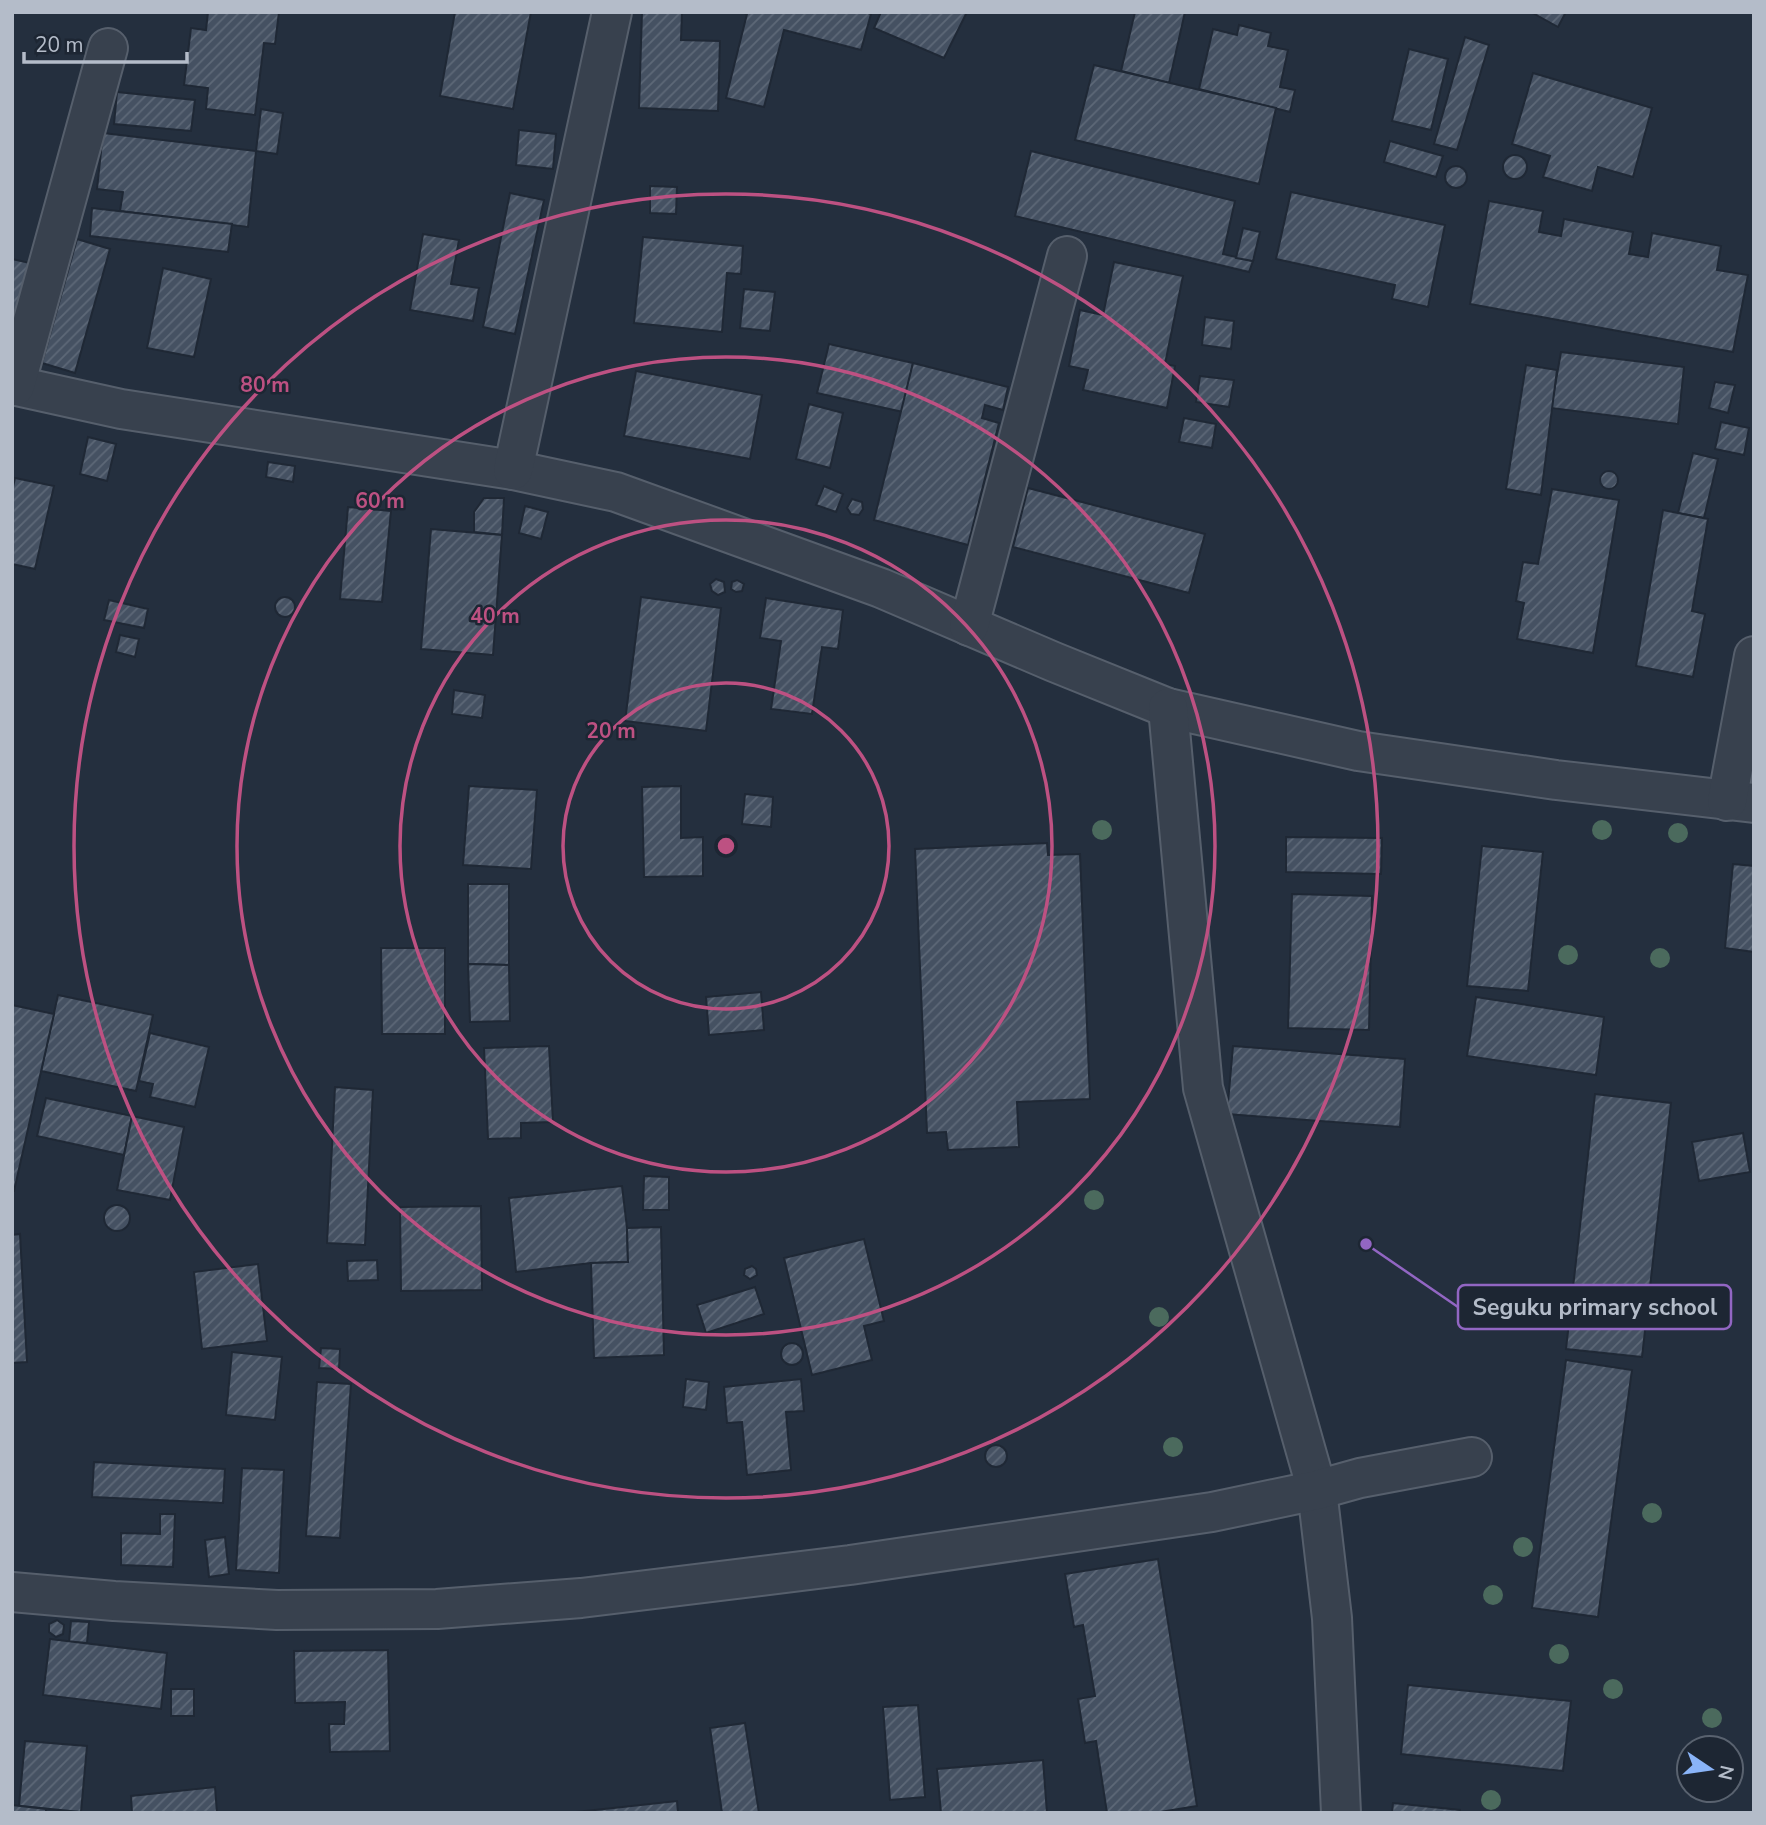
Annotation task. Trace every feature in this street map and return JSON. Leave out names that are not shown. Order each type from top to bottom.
[{"type":"street","points":[[513,470],[612,12]]},
{"type":"street","points":[[108,48],[14,386],[121,409],[513,470],[616,492],[881,588],[1168,708],[1358,751],[1556,780],[1740,802],[1754,656]]},
{"type":"street","points":[[969,626],[1067,256]]},
{"type":"street","points":[[1168,708],[1203,1088],[1317,1490],[1332,1618],[1341,1813]]},
{"type":"street","points":[[12,1592],[277,1611],[438,1609],[581,1598],[850,1565],[1212,1512],[1360,1478],[1472,1457]]},
{"type":"building","points":[[208,12],[279,12],[275,44],[264,43],[255,115],[206,109],[208,88],[184,85],[191,28],[206,30]]},
{"type":"building","points":[[455,12],[531,12],[513,109],[440,96]]},
{"type":"building","points":[[642,12],[682,12],[681,40],[720,41],[718,111],[639,108]]},
{"type":"building","points":[[741,12],[871,14],[861,50],[784,30],[764,107],[726,98],[747,14]]},
{"type":"building","points":[[881,12],[967,12],[944,58],[874,28]]},
{"type":"building","points":[[1135,12],[1185,12],[1169,83],[1121,71]]},
{"type":"building","points":[[1531,12],[1566,12],[1558,27]]},
{"type":"building","points":[[1239,25],[1271,33],[1268,46],[1288,50],[1280,87],[1295,90],[1290,112],[1199,89],[1213,29],[1237,35]]},
{"type":"building","points":[[1465,37],[1489,45],[1457,150],[1434,144]]},
{"type":"building","points":[[1409,49],[1448,59],[1431,130],[1392,121]]},
{"type":"building","points":[[1094,65],[1276,108],[1259,184],[1075,140]]},
{"type":"building","points":[[1533,73],[1652,108],[1633,177],[1598,167],[1592,191],[1543,177],[1550,156],[1512,144]]},
{"type":"building","points":[[117,92],[195,100],[191,131],[114,124]]},
{"type":"building","points":[[261,109],[283,113],[277,154],[256,151]]},
{"type":"building","points":[[519,130],[556,134],[553,169],[516,165]]},
{"type":"building","points":[[103,133],[256,151],[248,227],[120,211],[123,192],[97,189]]},
{"type":"building","points":[[1390,141],[1443,156],[1436,177],[1384,162]]},
{"type":"building","points":[[1031,151],[1235,201],[1223,254],[1253,261],[1249,272],[1015,216]]},
{"type":"building","points":[[1515,155],[1524,158],[1527,167],[1524,176],[1515,179],[1506,176],[1503,167],[1506,158]]},
{"type":"building","points":[[1456,166],[1464,169],[1467,177],[1464,185],[1456,188],[1448,185],[1445,177],[1448,169]]},
{"type":"building","points":[[650,186],[677,187],[676,214],[650,213]]},
{"type":"building","points":[[1291,192],[1445,225],[1428,307],[1392,299],[1395,285],[1276,259]]},
{"type":"building","points":[[510,193],[544,200],[515,334],[483,327]]},
{"type":"building","points":[[1489,201],[1543,211],[1539,232],[1561,236],[1564,219],[1633,232],[1629,254],[1648,257],[1652,233],[1721,246],[1717,270],[1748,275],[1733,352],[1470,304]]},
{"type":"building","points":[[92,208],[232,224],[228,252],[90,236]]},
{"type":"building","points":[[1243,228],[1260,232],[1253,261],[1236,258]]},
{"type":"building","points":[[423,234],[459,240],[451,284],[479,288],[473,321],[410,310]]},
{"type":"building","points":[[643,237],[743,246],[741,274],[727,273],[722,332],[634,323]]},
{"type":"building","points":[[77,239],[110,249],[75,373],[42,363]]},
{"type":"building","points":[[12,259],[30,263],[12,334]]},
{"type":"building","points":[[1114,262],[1183,276],[1165,364],[1175,366],[1167,408],[1083,390],[1088,370],[1069,366],[1080,310],[1103,315]]},
{"type":"building","points":[[163,268],[211,279],[194,357],[147,348]]},
{"type":"building","points":[[744,289],[775,292],[770,331],[740,328]]},
{"type":"building","points":[[1205,317],[1234,321],[1231,349],[1202,345]]},
{"type":"building","points":[[829,344],[913,363],[903,412],[817,393]]},
{"type":"building","points":[[1561,352],[1684,367],[1678,424],[1551,408]]},
{"type":"building","points":[[913,363],[1008,387],[1003,410],[985,405],[982,418],[999,423],[968,545],[874,520]]},
{"type":"building","points":[[1526,365],[1557,370],[1541,495],[1506,489]]},
{"type":"building","points":[[636,371],[762,395],[750,459],[624,436]]},
{"type":"building","points":[[1200,376],[1234,380],[1229,407],[1196,402]]},
{"type":"building","points":[[1715,382],[1735,385],[1728,413],[1709,408]]},
{"type":"building","points":[[809,404],[843,413],[830,468],[796,459]]},
{"type":"building","points":[[1184,418],[1216,424],[1212,448],[1179,442]]},
{"type":"building","points":[[1721,422],[1749,428],[1744,455],[1715,449]]},
{"type":"building","points":[[88,437],[116,444],[107,481],[80,474]]},
{"type":"building","points":[[1693,453],[1718,459],[1704,518],[1678,513]]},
{"type":"building","points":[[268,462],[295,466],[293,482],[266,477]]},
{"type":"building","points":[[1605,471],[1613,471],[1618,480],[1616,487],[1605,489],[1600,484],[1600,476]]},
{"type":"building","points":[[15,478],[54,486],[35,569],[12,564],[12,491]]},
{"type":"building","points":[[824,486],[843,494],[836,512],[816,505]]},
{"type":"building","points":[[1028,488],[1205,534],[1189,593],[1013,547]]},
{"type":"building","points":[[1552,489],[1619,500],[1593,653],[1517,639],[1524,603],[1516,601],[1523,562],[1538,564]]},
{"type":"building","points":[[484,498],[504,498],[502,535],[474,532],[474,512]]},
{"type":"building","points":[[852,499],[862,502],[863,509],[859,515],[851,514],[847,508]]},
{"type":"building","points":[[525,506],[548,512],[541,539],[519,533]]},
{"type":"building","points":[[348,507],[391,511],[382,602],[340,599]]},
{"type":"building","points":[[1663,510],[1708,519],[1692,611],[1705,614],[1693,677],[1636,666]]},
{"type":"building","points":[[431,529],[502,535],[493,655],[421,649]]},
{"type":"building","points":[[716,579],[724,582],[725,592],[718,595],[712,591],[710,584]]},
{"type":"building","points":[[737,580],[744,584],[742,591],[731,589],[732,582]]},
{"type":"building","points":[[285,597],[292,600],[295,607],[292,614],[285,617],[278,614],[275,607],[278,600]]},
{"type":"building","points":[[641,597],[721,608],[706,731],[625,721]]},
{"type":"building","points":[[766,598],[843,610],[838,649],[822,647],[812,714],[771,709],[781,641],[760,638]]},
{"type":"building","points":[[109,600],[148,609],[144,628],[104,620]]},
{"type":"building","points":[[120,635],[139,639],[135,657],[116,652]]},
{"type":"building","points":[[454,690],[485,695],[482,718],[452,714]]},
{"type":"building","points":[[469,786],[537,790],[531,869],[463,865]]},
{"type":"building","points":[[681,786],[681,838],[703,837],[703,876],[644,877],[642,787]]},
{"type":"building","points":[[745,794],[773,797],[771,827],[742,824]]},
{"type":"building","points":[[1286,837],[1382,838],[1381,874],[1286,872]]},
{"type":"building","points":[[1047,843],[1048,855],[1080,854],[1090,1099],[1017,1102],[1019,1147],[948,1150],[946,1132],[927,1133],[915,849]]},
{"type":"building","points":[[1482,846],[1543,852],[1528,991],[1467,986]]},
{"type":"building","points":[[1733,864],[1754,866],[1754,952],[1725,948]]},
{"type":"building","points":[[468,884],[509,884],[509,965],[468,964]]},
{"type":"building","points":[[1292,894],[1372,896],[1369,1030],[1288,1028]]},
{"type":"building","points":[[381,948],[445,948],[445,1034],[382,1034]]},
{"type":"building","points":[[468,964],[509,965],[510,1021],[470,1022]]},
{"type":"building","points":[[761,992],[764,1030],[709,1035],[706,997]]},
{"type":"building","points":[[58,995],[153,1015],[136,1091],[41,1071]]},
{"type":"building","points":[[1476,997],[1604,1017],[1596,1075],[1467,1056]]},
{"type":"building","points":[[12,1005],[54,1014],[14,1191],[12,1191]]},
{"type":"building","points":[[150,1033],[209,1047],[195,1107],[150,1097],[153,1084],[139,1081]]},
{"type":"building","points":[[549,1046],[553,1122],[521,1123],[521,1138],[488,1139],[484,1048]]},
{"type":"building","points":[[1233,1046],[1405,1059],[1400,1127],[1227,1114]]},
{"type":"building","points":[[335,1087],[373,1090],[365,1245],[327,1243]]},
{"type":"building","points":[[1595,1094],[1671,1103],[1642,1357],[1566,1349]]},
{"type":"building","points":[[46,1098],[132,1116],[124,1155],[37,1136]]},
{"type":"building","points":[[132,1116],[184,1127],[170,1200],[117,1190]]},
{"type":"building","points":[[1743,1133],[1750,1172],[1699,1181],[1692,1142]]},
{"type":"building","points":[[644,1176],[669,1177],[669,1210],[643,1210]]},
{"type":"building","points":[[622,1186],[628,1262],[591,1263],[516,1272],[509,1198]]},
{"type":"building","points":[[117,1205],[126,1209],[130,1218],[126,1227],[117,1231],[108,1227],[104,1218],[108,1209]]},
{"type":"building","points":[[481,1206],[482,1290],[401,1291],[400,1207]]},
{"type":"building","points":[[661,1227],[664,1355],[594,1358],[591,1263],[628,1262],[627,1228]]},
{"type":"building","points":[[20,1234],[27,1362],[12,1363],[12,1235]]},
{"type":"building","points":[[864,1239],[884,1321],[864,1326],[872,1360],[812,1375],[784,1258]]},
{"type":"building","points":[[377,1260],[378,1280],[348,1281],[347,1261]]},
{"type":"building","points":[[258,1264],[267,1341],[202,1349],[194,1272]]},
{"type":"building","points":[[752,1266],[757,1275],[750,1279],[744,1275],[745,1269]]},
{"type":"building","points":[[755,1287],[764,1314],[706,1333],[697,1305]]},
{"type":"building","points":[[792,1343],[800,1346],[803,1354],[800,1362],[792,1365],[784,1362],[781,1354],[784,1346]]},
{"type":"building","points":[[321,1348],[340,1349],[339,1369],[319,1368]]},
{"type":"building","points":[[232,1352],[282,1357],[275,1420],[226,1415]]},
{"type":"building","points":[[1566,1360],[1632,1370],[1598,1617],[1532,1608]]},
{"type":"building","points":[[686,1379],[709,1382],[706,1410],[683,1407]]},
{"type":"building","points":[[801,1379],[804,1411],[786,1412],[791,1470],[747,1475],[742,1422],[727,1423],[724,1387]]},
{"type":"building","points":[[317,1382],[351,1384],[340,1538],[306,1536]]},
{"type":"building","points":[[992,1445],[1000,1445],[1007,1452],[1007,1460],[1000,1467],[992,1467],[985,1460],[985,1452]]},
{"type":"building","points":[[94,1462],[225,1469],[223,1503],[92,1497]]},
{"type":"building","points":[[242,1468],[284,1470],[279,1573],[236,1570]]},
{"type":"building","points":[[160,1514],[175,1514],[173,1567],[121,1565],[121,1533],[160,1534]]},
{"type":"building","points":[[225,1537],[229,1574],[209,1577],[205,1540]]},
{"type":"building","points":[[1158,1559],[1197,1806],[1154,1813],[1107,1813],[1096,1741],[1085,1743],[1078,1699],[1095,1696],[1083,1625],[1074,1627],[1065,1574]]},
{"type":"building","points":[[57,1620],[64,1625],[63,1634],[56,1637],[49,1632],[49,1624]]},
{"type":"building","points":[[71,1621],[89,1622],[87,1643],[69,1642]]},
{"type":"building","points":[[50,1639],[167,1653],[161,1709],[43,1695]]},
{"type":"building","points":[[388,1650],[390,1751],[330,1752],[329,1724],[344,1724],[345,1702],[295,1703],[294,1651]]},
{"type":"building","points":[[1408,1685],[1571,1701],[1563,1771],[1401,1754]]},
{"type":"building","points":[[171,1689],[194,1689],[194,1716],[171,1716]]},
{"type":"building","points":[[918,1705],[925,1797],[890,1800],[883,1707]]},
{"type":"building","points":[[745,1723],[759,1813],[722,1813],[710,1728]]},
{"type":"building","points":[[25,1741],[87,1746],[81,1812],[19,1806]]},
{"type":"building","points":[[1043,1760],[1047,1813],[941,1813],[937,1769]]},
{"type":"building","points":[[215,1787],[217,1813],[132,1813],[131,1796]]},
{"type":"building","points":[[677,1801],[678,1813],[577,1813],[577,1812]]},
{"type":"building","points":[[1393,1803],[1460,1810],[1460,1813],[1392,1813]]},
{"type":"building","points":[[12,1805],[46,1809],[46,1813],[12,1813]]},
{"type":"place","name":"Seguku primary school","points":[[1366,1244]]}]
